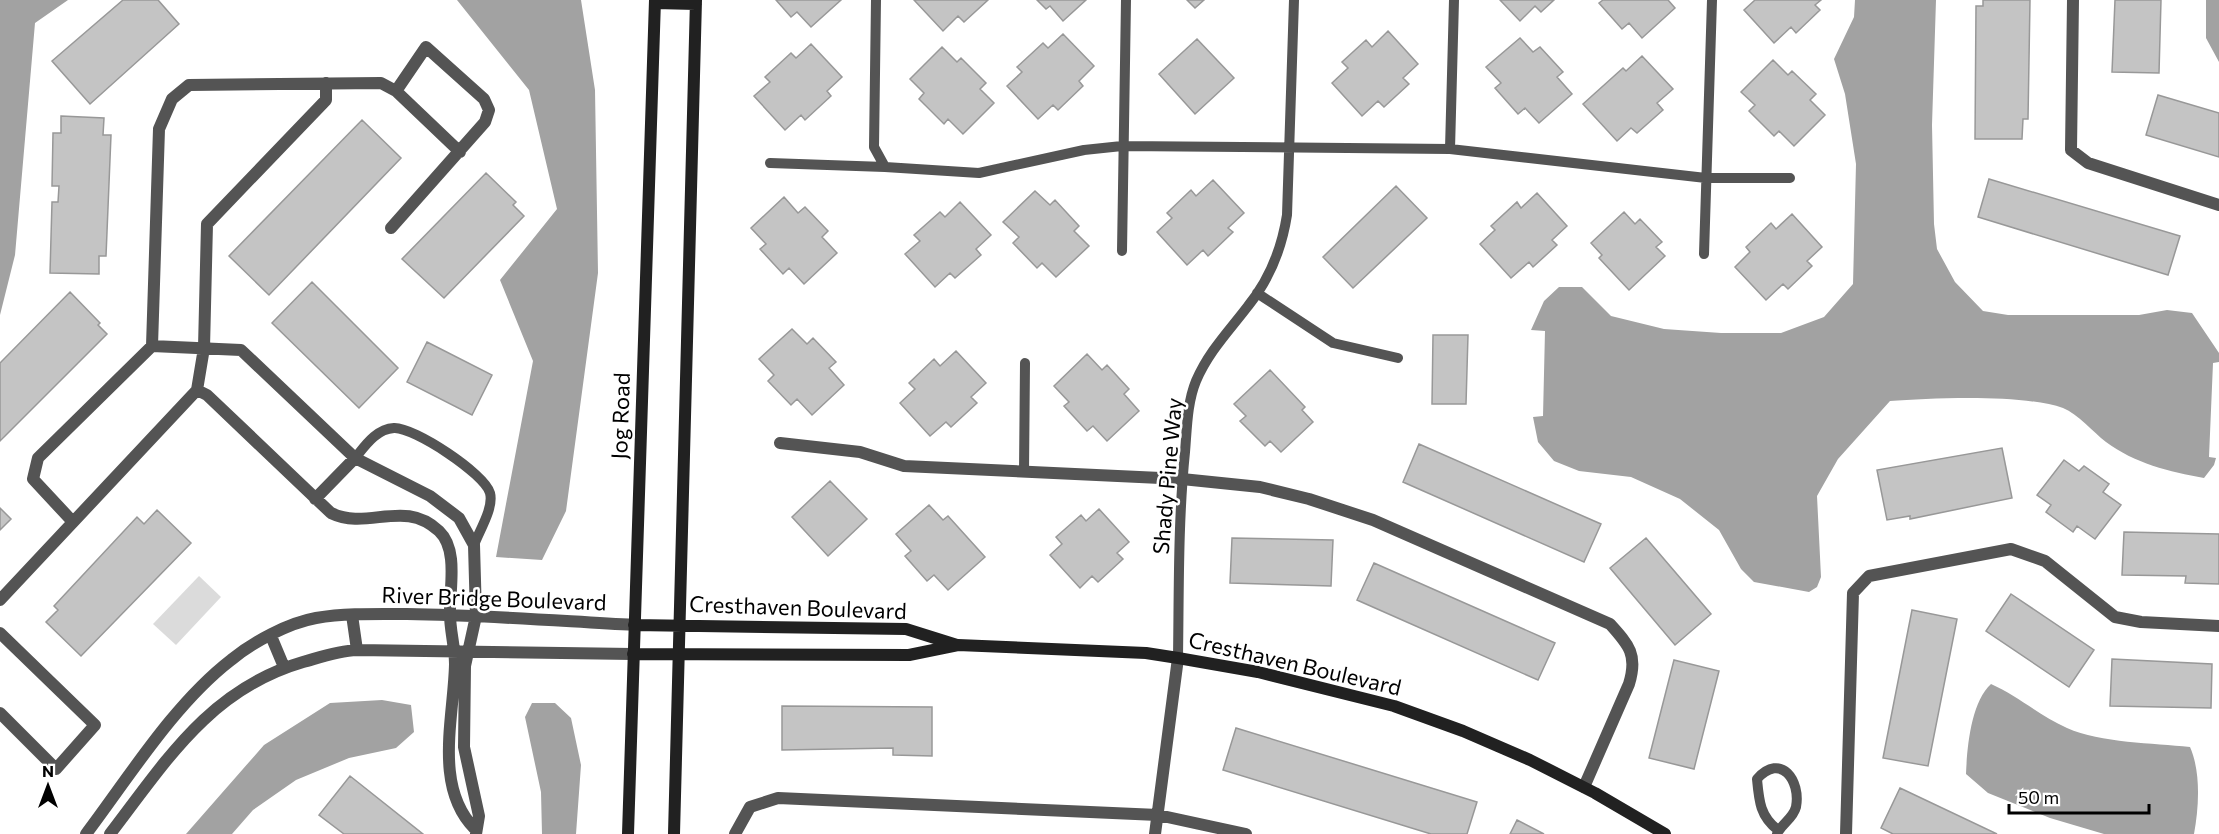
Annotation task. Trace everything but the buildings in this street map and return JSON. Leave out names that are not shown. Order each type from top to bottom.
[{"type":"main road","points":[[655,2],[696,2],[675,834]]},
{"type":"main road","name":"Jog Road","points":[[628,834],[655,2]]},
{"type":"main road","name":"Cresthaven Boulevard","points":[[634,625],[906,629],[958,645]]},
{"type":"main road","name":"Cresthaven Boulevard","points":[[633,654],[680,656],[909,655],[958,645],[1146,653],[1178,658],[1269,674],[1394,706],[1469,734],[1584,787],[1665,834]]},
{"type":"street","points":[[2073,0],[2070,150],[2088,163],[2219,205]]},
{"type":"street","points":[[391,228],[485,122],[489,110],[484,99],[426,46],[396,91]]},
{"type":"street","points":[[73,522],[33,479],[38,458],[152,346],[157,142],[164,114],[172,99],[189,85],[201,82],[381,83],[396,91],[460,152]]},
{"type":"street","points":[[0,600],[197,390],[204,348],[207,224],[326,100],[326,83]]},
{"type":"street","points":[[152,346],[241,350],[355,458],[430,496],[459,518],[474,545],[476,616],[465,666],[464,747],[479,816],[476,831]]},
{"type":"street","points":[[197,390],[207,394],[315,499],[341,518],[363,520],[392,514],[408,515],[440,531],[448,542],[451,557],[450,615],[454,651],[450,775],[461,815],[476,831]]},
{"type":"street","points":[[780,443],[860,452],[904,466],[1182,479],[1260,487],[1309,499],[1373,520],[1610,624],[1628,644],[1634,667],[1611,729],[1584,787]]},
{"type":"street","points":[[315,499],[355,458]]},
{"type":"street","points":[[1846,834],[1853,593],[1869,576],[2011,549],[2045,561],[2115,617],[2141,622],[2219,626]]},
{"type":"street","name":"River Bridge Boulevard","points":[[86,834],[168,726],[204,684],[231,659],[271,636],[315,618],[352,615],[450,615],[634,625]]},
{"type":"street","name":"River Bridge Boulevard","points":[[352,615],[357,650]]},
{"type":"street","points":[[0,633],[95,724],[56,769],[0,713]]},
{"type":"street","points":[[271,636],[284,668]]},
{"type":"street","points":[[110,834],[195,726],[246,686],[284,668],[342,651],[357,650],[633,654]]},
{"type":"street","points":[[1155,834],[1178,658]]},
{"type":"street","points":[[735,834],[750,807],[778,798],[1158,815],[1246,834]]},
{"type":"lane","points":[[876,0],[874,147],[885,167]]},
{"type":"lane","points":[[1122,251],[1126,0]]},
{"type":"lane","name":"Shady Pine Way","points":[[1178,658],[1182,479],[1189,408],[1195,383],[1206,359],[1257,293],[1266,278],[1284,235],[1287,215],[1294,0]]},
{"type":"lane","points":[[1450,149],[1454,0]]},
{"type":"lane","points":[[1704,254],[1712,0]]},
{"type":"lane","points":[[770,163],[979,173],[1084,150],[1122,147],[1450,149],[1706,177],[1790,178]]},
{"type":"lane","points":[[1257,293],[1333,343],[1398,358]]},
{"type":"lane","points":[[1024,472],[1025,363]]},
{"type":"lane","points":[[355,458],[379,432],[394,428],[407,430],[438,447],[484,481],[490,494],[490,505],[474,545]]},
{"type":"lane","points":[[1777,767],[1791,777],[1796,806],[1791,818],[1778,832],[1766,820],[1759,802],[1757,779],[1765,771],[1777,767]]},
{"type":"shaded area","points":[[0,0],[68,0],[35,23],[15,255],[0,315]]},
{"type":"shaded area","points":[[457,0],[581,0],[595,90],[598,273],[566,511],[542,560],[496,557],[533,361],[500,280],[557,209],[529,90]]},
{"type":"shaded area","points":[[1855,0],[1936,0],[1932,125],[1934,224],[1937,249],[1955,282],[1983,311],[2008,315],[2139,315],[2167,310],[2192,313],[2219,353],[2219,362],[2213,363],[2209,457],[2216,458],[2214,465],[2204,478],[2153,466],[2128,456],[2106,442],[2069,411],[2046,404],[1978,398],[1890,401],[1838,459],[1817,496],[1821,577],[1817,587],[1809,592],[1754,582],[1741,569],[1719,530],[1680,499],[1631,477],[1579,471],[1554,461],[1538,442],[1533,417],[1543,416],[1545,331],[1531,330],[1544,301],[1559,287],[1582,287],[1611,316],[1664,329],[1721,333],[1781,333],[1824,317],[1853,284],[1856,164],[1845,94],[1834,59],[1854,17]]},
{"type":"shaded area","points":[[2206,0],[2219,0],[2219,62],[2206,38]]},
{"type":"shaded area","points":[[199,576],[221,597],[176,645],[153,624]]},
{"type":"shaded area","points":[[1991,684],[2057,723],[2081,733],[2111,740],[2190,747],[2196,767],[2198,790],[2194,834],[2104,834],[2050,818],[1988,793],[1966,774],[1971,726],[1979,702]]},
{"type":"shaded area","points":[[382,700],[411,705],[414,732],[396,748],[349,758],[296,780],[253,810],[232,834],[186,834],[264,745],[330,703]]},
{"type":"shaded area","points":[[532,703],[555,703],[571,718],[581,765],[576,834],[542,834],[541,792],[525,717]]}]
